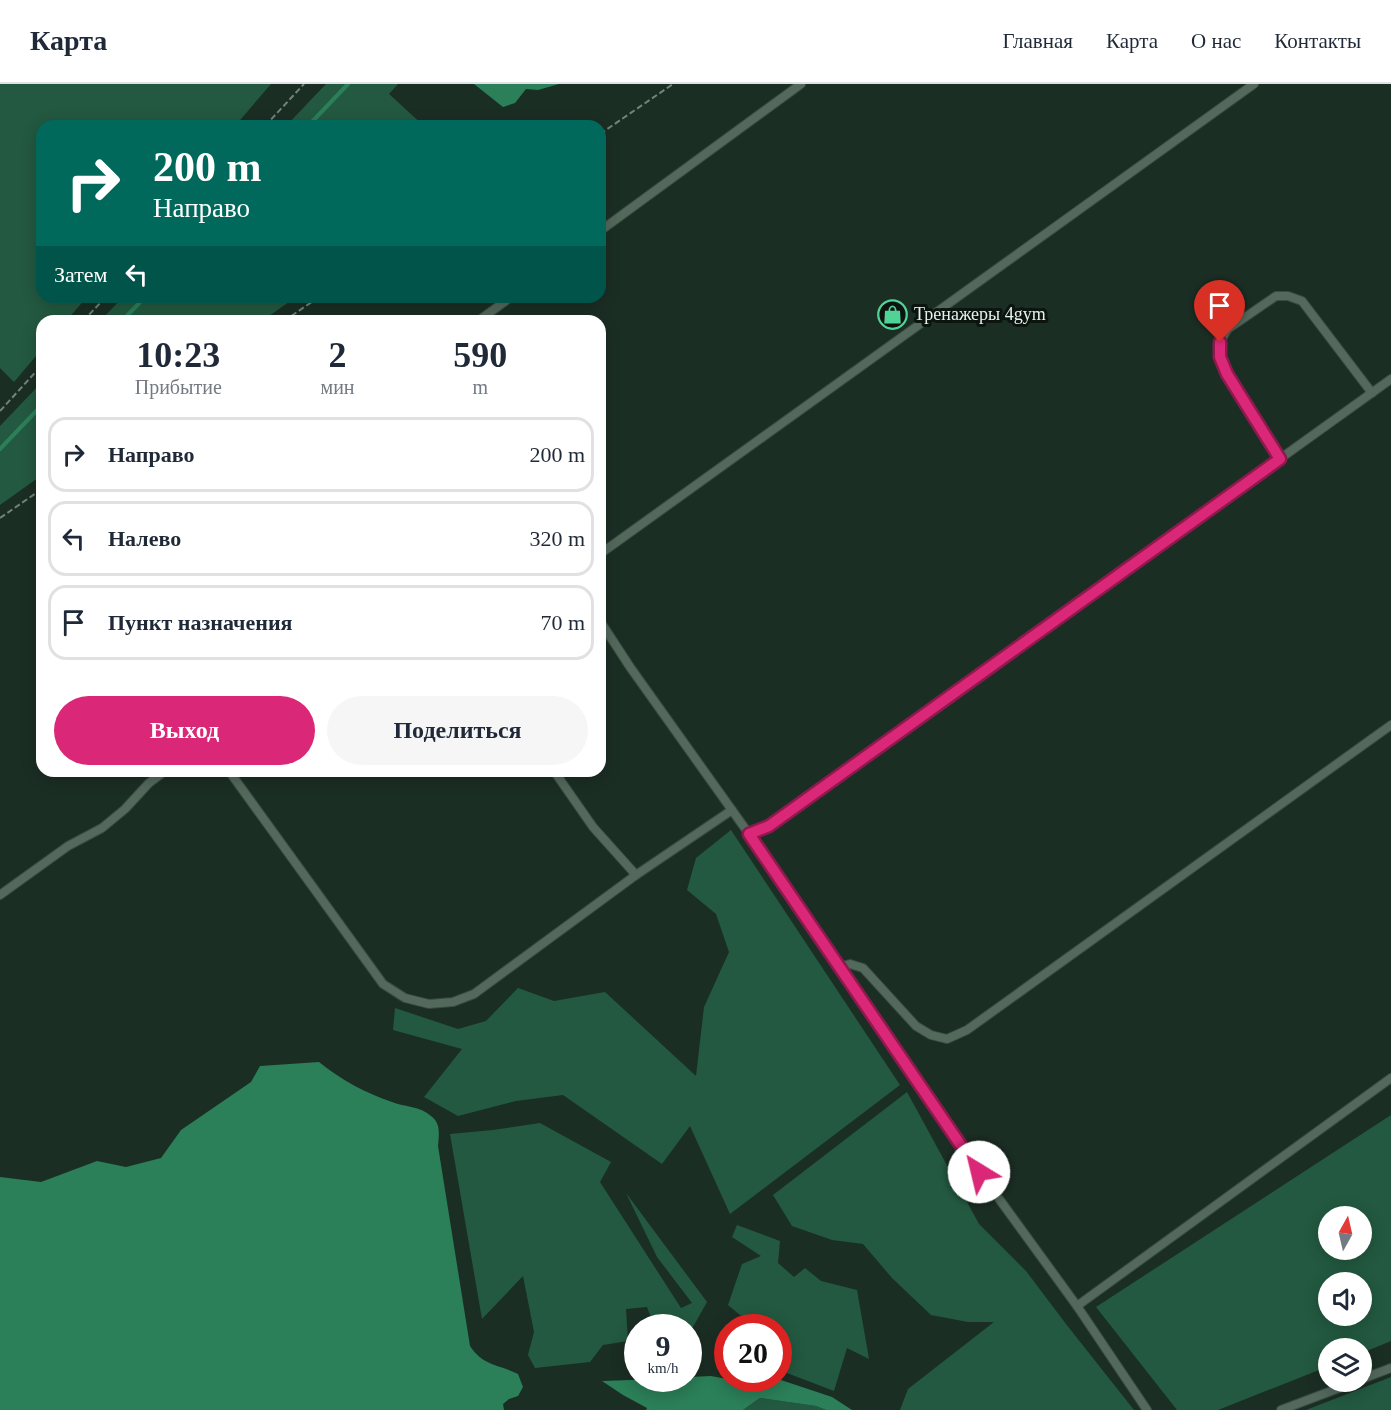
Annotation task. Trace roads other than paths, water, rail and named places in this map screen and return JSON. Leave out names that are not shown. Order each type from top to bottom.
[{"type":"lane","points":[[606,227],[801,84]]},
{"type":"lane","points":[[606,550],[1254,84]]},
{"type":"lane","points":[[1280,459],[1227,374],[1220,357],[1220,342],[1228,329],[1276,296],[1288,296],[1302,302],[1372,393]]},
{"type":"lane","points":[[486,315],[503,303]]},
{"type":"lane","points":[[749,834],[769,826],[1391,379]]},
{"type":"lane","points":[[606,630],[749,834],[965,1152],[1077,1306],[1147,1410]]},
{"type":"lane","points":[[839,967],[850,964],[863,968],[916,1026],[931,1035],[947,1039],[967,1030],[1391,725]]},
{"type":"lane","points":[[0,895],[68,846],[102,828],[158,777]]},
{"type":"lane","points":[[233,777],[383,984],[405,998],[429,1004],[453,1002],[474,994],[636,875],[732,810]]},
{"type":"lane","points":[[558,777],[593,827],[636,875]]},
{"type":"lane","points":[[1077,1306],[1391,1078]]},
{"type":"lane","points":[[1372,1375],[1391,1368]]},
{"type":"lane","points":[[1281,1410],[1329,1392]]},
{"type":"waterway","points":[[314,120],[348,84]]},
{"type":"waterway","points":[[128,315],[139,303]]},
{"type":"waterway","points":[[0,449],[36,411]]},
{"type":"place","name":"Тренажеры 4gym","points":[[893,314]]}]
